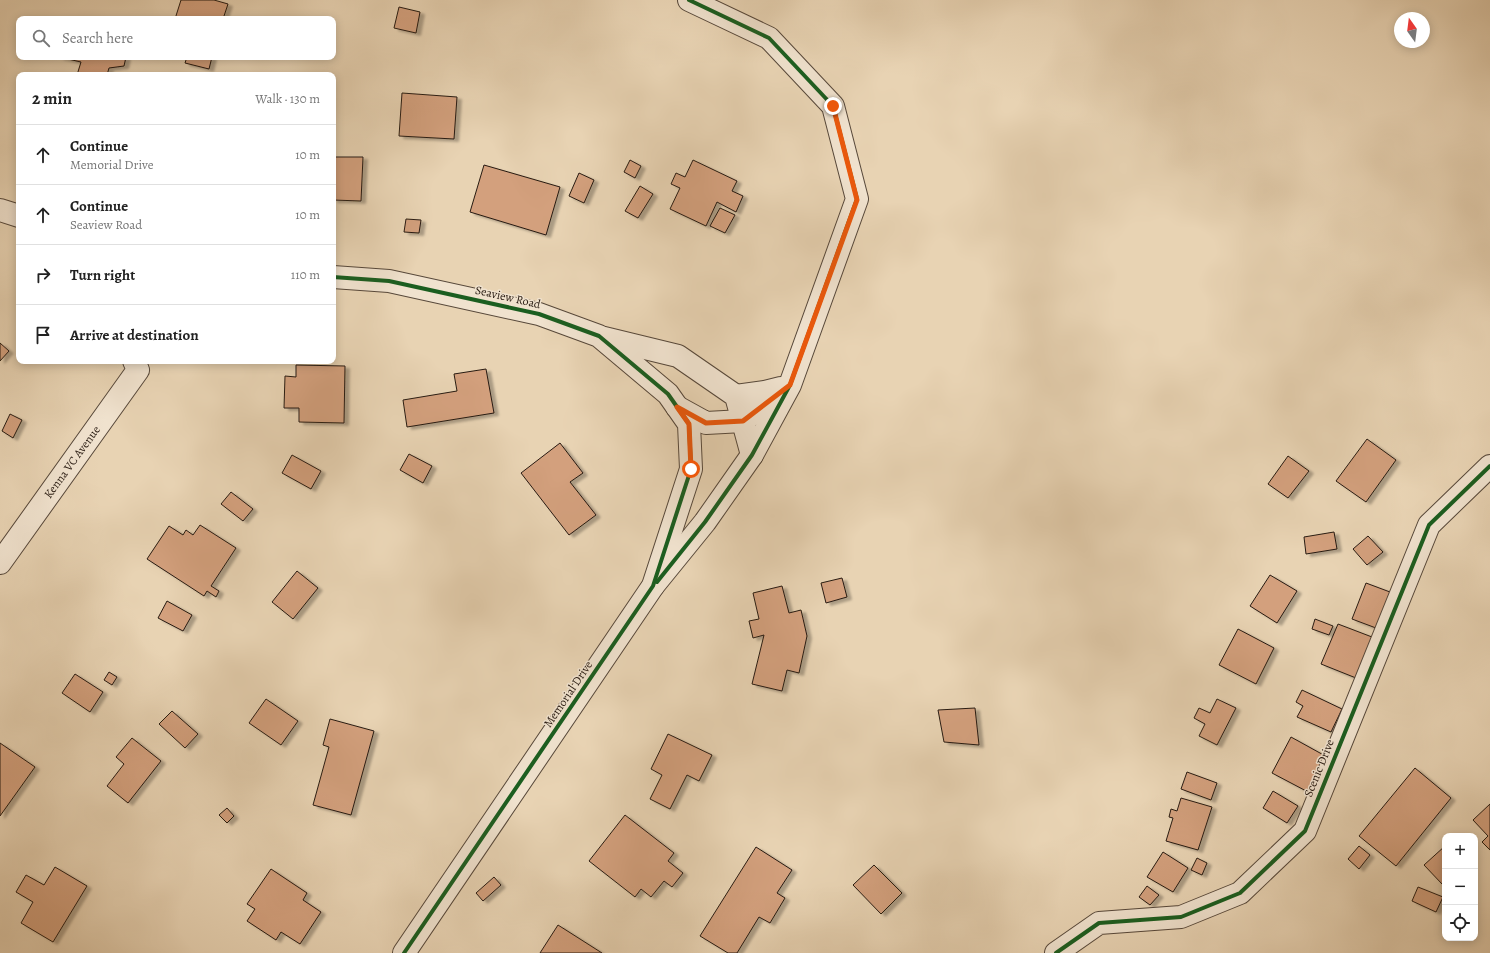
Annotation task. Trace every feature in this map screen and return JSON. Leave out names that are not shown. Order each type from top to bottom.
[{"type":"street","points":[[653,586],[705,522],[752,455],[790,385],[857,200],[833,106],[769,38],[689,0]]},
{"type":"street","points":[[0,210],[16,215]]},
{"type":"street","name":"Seaview Road","points":[[336,277],[389,281],[539,314],[599,336],[668,394],[683,415]]},
{"type":"street","points":[[599,336],[678,356],[736,396],[752,455]]},
{"type":"street","name":"Kenna VC Avenue","points":[[0,563],[140,364]]},
{"type":"street","points":[[736,396],[765,392],[790,385]]},
{"type":"street","points":[[683,415],[706,423],[743,421],[790,385]]},
{"type":"street","name":"Memorial Drive","points":[[404,953],[653,586],[691,469],[683,415]]},
{"type":"street","name":"Scenic Drive","points":[[1056,953],[1099,923],[1181,916],[1240,892],[1305,830],[1429,525],[1490,466]]},
{"type":"building","points":[[181,0],[214,0],[228,4],[224,16],[176,16]]},
{"type":"building","points":[[399,7],[420,12],[416,33],[394,28]]},
{"type":"building","points":[[72,60],[125,60],[124,66],[109,68],[108,72],[78,72],[81,62]]},
{"type":"building","points":[[186,60],[211,60],[209,69],[185,63]]},
{"type":"building","points":[[402,93],[457,97],[454,139],[399,136]]},
{"type":"building","points":[[336,157],[363,157],[361,201],[336,200]]},
{"type":"building","points":[[630,160],[641,166],[635,178],[624,172]]},
{"type":"building","points":[[693,160],[737,181],[732,191],[743,196],[736,212],[717,202],[706,226],[670,209],[680,188],[671,184],[676,173],[685,177]]},
{"type":"building","points":[[484,165],[560,187],[546,235],[470,212]]},
{"type":"building","points":[[579,173],[594,180],[584,203],[569,196]]},
{"type":"building","points":[[640,186],[653,194],[638,218],[625,211]]},
{"type":"building","points":[[720,208],[735,215],[725,233],[710,226]]},
{"type":"building","points":[[406,219],[421,220],[419,233],[404,232]]},
{"type":"building","points":[[0,343],[9,351],[0,361]]},
{"type":"building","points":[[296,365],[345,366],[344,423],[299,422],[299,408],[284,408],[285,376],[296,377]]},
{"type":"building","points":[[486,369],[494,413],[407,427],[403,400],[457,391],[454,374]]},
{"type":"building","points":[[10,414],[22,420],[13,438],[2,431]]},
{"type":"building","points":[[1367,439],[1396,460],[1366,502],[1336,481]]},
{"type":"building","points":[[560,443],[583,473],[570,482],[596,515],[569,535],[521,473]]},
{"type":"building","points":[[409,454],[432,466],[423,483],[400,470]]},
{"type":"building","points":[[292,455],[321,471],[311,489],[282,473]]},
{"type":"building","points":[[1288,456],[1309,471],[1288,498],[1268,484]]},
{"type":"building","points":[[231,492],[253,509],[243,521],[221,504]]},
{"type":"building","points":[[200,525],[236,548],[211,586],[219,591],[216,597],[207,591],[204,596],[147,559],[169,526],[183,535],[186,530],[193,535]]},
{"type":"building","points":[[1334,532],[1337,549],[1306,554],[1304,537]]},
{"type":"building","points":[[1368,536],[1383,552],[1367,565],[1353,549]]},
{"type":"building","points":[[297,571],[318,588],[293,619],[272,602]]},
{"type":"building","points":[[1270,575],[1297,591],[1277,623],[1250,606]]},
{"type":"building","points":[[842,578],[847,597],[826,603],[821,583]]},
{"type":"building","points":[[1366,583],[1390,592],[1376,628],[1352,619]]},
{"type":"building","points":[[782,586],[789,613],[801,610],[807,636],[799,673],[787,670],[782,691],[752,684],[764,635],[753,638],[749,621],[759,619],[753,593]]},
{"type":"building","points":[[167,601],[192,615],[183,631],[158,618]]},
{"type":"building","points":[[1315,619],[1333,626],[1329,635],[1312,629]]},
{"type":"building","points":[[1338,624],[1372,637],[1356,678],[1321,664]]},
{"type":"building","points":[[1238,629],[1274,648],[1256,684],[1219,665]]},
{"type":"building","points":[[109,672],[117,677],[112,685],[104,680]]},
{"type":"building","points":[[75,674],[103,692],[90,712],[62,693]]},
{"type":"building","points":[[1302,690],[1342,709],[1331,732],[1297,717],[1303,706],[1296,702]]},
{"type":"building","points":[[266,699],[298,721],[281,745],[249,723]]},
{"type":"building","points":[[1217,699],[1236,708],[1217,745],[1199,736],[1205,724],[1194,718],[1199,708],[1210,713]]},
{"type":"building","points":[[975,708],[979,745],[944,742],[938,710]]},
{"type":"building","points":[[172,711],[198,734],[185,748],[159,724]]},
{"type":"building","points":[[330,719],[374,731],[351,815],[313,805],[329,747],[323,745]]},
{"type":"building","points":[[668,734],[712,755],[699,781],[687,775],[670,809],[650,799],[662,775],[651,769]]},
{"type":"building","points":[[1291,737],[1329,758],[1310,793],[1272,773]]},
{"type":"building","points":[[132,738],[161,761],[128,803],[107,786],[124,764],[116,757]]},
{"type":"building","points":[[0,743],[35,767],[0,816]]},
{"type":"building","points":[[1415,768],[1451,798],[1396,866],[1359,836]]},
{"type":"building","points":[[1187,772],[1217,783],[1211,800],[1181,789]]},
{"type":"building","points":[[1273,791],[1298,806],[1287,823],[1263,808]]},
{"type":"building","points":[[1181,798],[1212,807],[1198,850],[1166,841],[1173,818],[1169,817],[1171,809],[1177,811]]},
{"type":"building","points":[[1490,804],[1490,850],[1482,842],[1488,836],[1473,820]]},
{"type":"building","points":[[227,808],[234,816],[227,823],[219,815]]},
{"type":"building","points":[[625,815],[674,853],[668,861],[683,873],[672,887],[664,881],[651,897],[641,889],[635,897],[589,861]]},
{"type":"building","points":[[1359,846],[1370,855],[1359,869],[1348,859]]},
{"type":"building","points":[[756,847],[792,870],[777,893],[785,898],[770,923],[759,917],[737,953],[728,953],[700,936]]},
{"type":"building","points":[[1442,849],[1442,884],[1424,865]]},
{"type":"building","points":[[1163,852],[1188,868],[1173,892],[1147,877]]},
{"type":"building","points":[[1197,858],[1207,863],[1202,875],[1191,870]]},
{"type":"building","points":[[874,865],[902,893],[881,914],[853,885]]},
{"type":"building","points":[[55,867],[87,886],[53,942],[21,923],[33,902],[16,892],[26,875],[44,885]]},
{"type":"building","points":[[271,869],[307,893],[303,900],[321,912],[300,944],[281,932],[276,940],[247,921],[255,909],[247,904]]},
{"type":"building","points":[[494,877],[501,885],[483,901],[476,893]]},
{"type":"building","points":[[1147,886],[1159,895],[1150,905],[1139,897]]},
{"type":"building","points":[[1418,887],[1442,897],[1436,912],[1412,901]]},
{"type":"building","points":[[558,925],[602,953],[540,953]]},
{"type":"cycle path","points":[[657,582],[705,522],[752,455],[790,385],[857,199],[833,106],[769,38],[689,0]]},
{"type":"cycle path","points":[[336,277],[389,281],[539,314],[599,336],[668,394],[689,424],[691,469],[653,586],[404,953]]},
{"type":"cycle path","points":[[1056,953],[1099,923],[1181,917],[1240,893],[1305,831],[1429,525],[1490,466]]},
{"type":"route","points":[[691,469],[689,424],[677,407],[706,423],[743,421],[790,385],[857,200],[833,106]]}]
